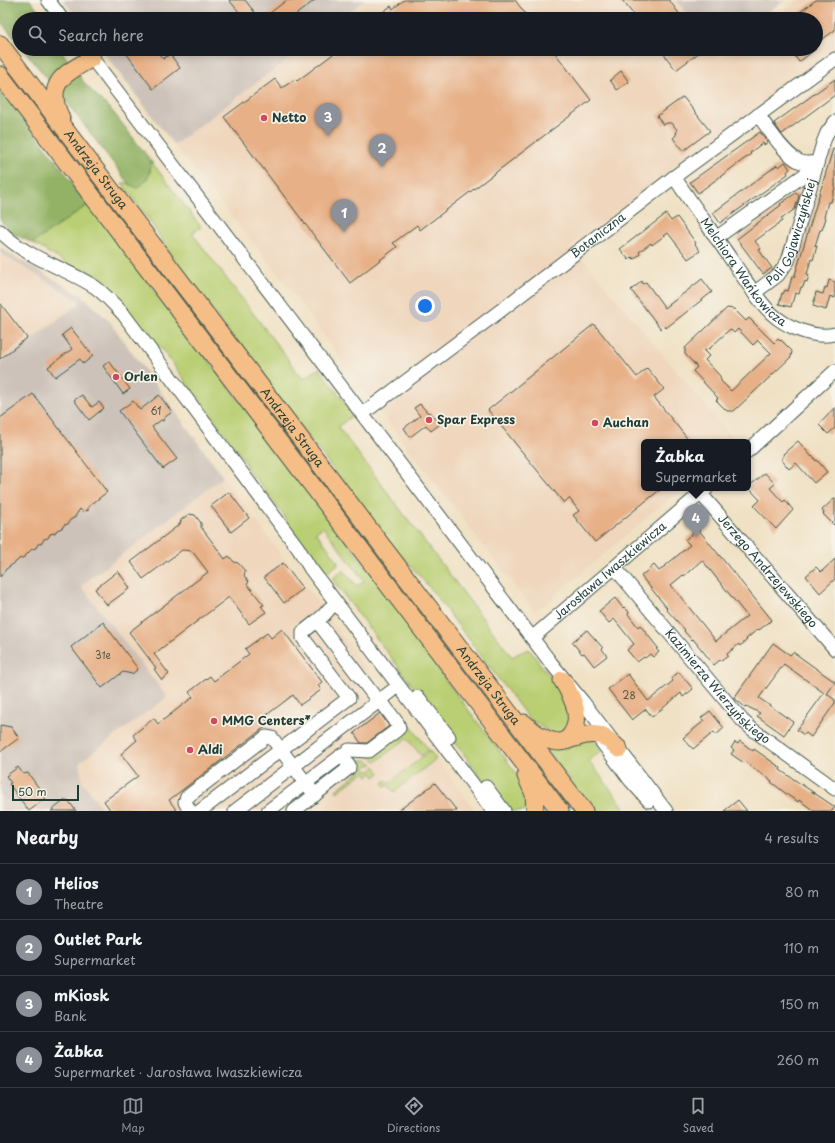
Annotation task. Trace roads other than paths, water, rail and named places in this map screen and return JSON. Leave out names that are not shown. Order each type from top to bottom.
[{"type":"main road","name":"Andrzeja Struga","points":[[0,44],[584,811]]},
{"type":"main road","points":[[82,152],[59,114],[56,104],[56,91],[57,85],[62,77],[85,56]]},
{"type":"main road","name":"Andrzeja Struga","points":[[0,75],[560,811]]},
{"type":"main road","points":[[475,668],[518,717],[530,728],[548,740],[560,742],[579,736],[596,734],[607,739],[619,749]]},
{"type":"main road","points":[[562,680],[573,698],[577,713],[574,728],[565,741]]},
{"type":"main road","points":[[470,693],[530,782],[535,799],[535,811]]},
{"type":"street","points":[[48,0],[57,12]]},
{"type":"street","points":[[90,56],[551,663],[583,702],[666,811]]},
{"type":"street","name":"Botaniczna","points":[[362,414],[500,311],[674,177],[835,59]]},
{"type":"street","name":"Poli Gojawiczyńskiej","points":[[758,115],[785,150],[794,158],[815,167]]},
{"type":"street","name":"Poli Gojawiczyńskiej","points":[[754,293],[778,275],[788,261],[815,167],[827,133],[835,122]]},
{"type":"street","points":[[716,238],[815,167]]},
{"type":"street","name":"Melchiora Wańkowicza","points":[[674,177],[754,293],[771,313],[788,324],[807,332],[819,335],[835,334]]},
{"type":"street","points":[[0,231],[14,244],[26,252],[94,287],[119,310],[298,548],[310,568],[492,811]]},
{"type":"street","points":[[751,448],[835,371]]},
{"type":"street","name":"Jarosława Iwaszkiewicza","points":[[532,638],[704,491]]},
{"type":"street","name":"Jerzego Andrzejewskiego","points":[[704,491],[835,649]]},
{"type":"street","points":[[298,548],[331,583],[504,811]]},
{"type":"street","name":"Kazimierza Wierzyńskiego","points":[[615,568],[742,720],[752,730],[835,789]]},
{"type":"street","points":[[330,608],[324,615],[303,632],[303,638],[349,698]]},
{"type":"street","points":[[268,811],[341,755],[349,750],[369,751],[398,729],[398,724],[317,621]]},
{"type":"street","points":[[551,663],[596,734],[634,784],[658,811]]},
{"type":"street","points":[[200,811],[366,685]]},
{"type":"street","points":[[235,811],[392,691]]},
{"type":"street","points":[[190,811],[185,802],[186,797],[266,737],[272,738],[315,795]]},
{"type":"street","points":[[294,811],[349,768],[349,765],[341,755]]},
{"type":"place","name":"Netto","points":[[264,118]]},
{"type":"place","name":"mKiosk","points":[[328,136]]},
{"type":"place","name":"Outlet Park","points":[[382,167]]},
{"type":"place","name":"Helios","points":[[344,232]]},
{"type":"place","name":"Orlen","points":[[116,377]]},
{"type":"place","name":"Spar Express","points":[[429,420]]},
{"type":"place","name":"Auchan","points":[[595,423]]},
{"type":"place","name":"Żabka","points":[[696,537]]},
{"type":"place","name":"MMG Centers*","points":[[214,721]]},
{"type":"place","name":"Aldi","points":[[190,750]]}]
